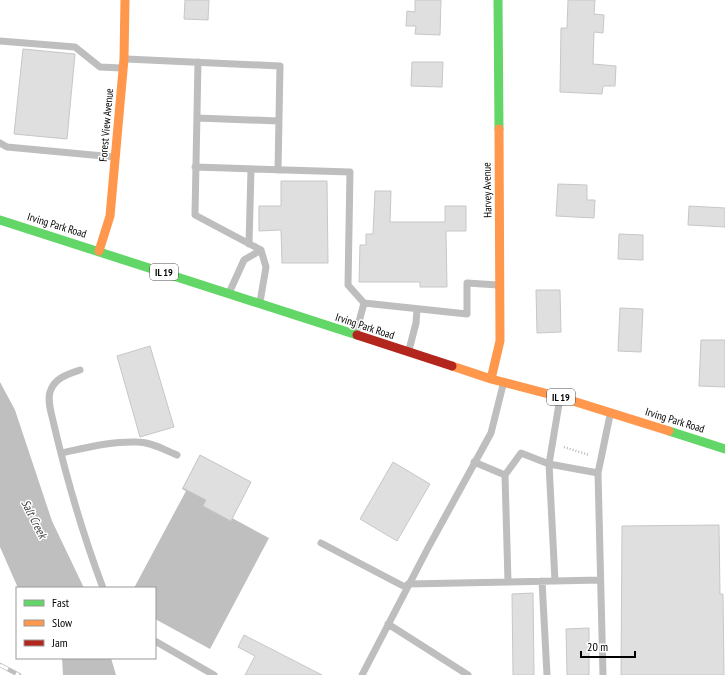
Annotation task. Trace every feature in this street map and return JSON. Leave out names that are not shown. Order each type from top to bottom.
[{"type":"main road","name":"Forest View Avenue","points":[[99,251],[109,221],[116,157],[124,64],[125,0]]},
{"type":"main road","name":"Harvey Avenue","points":[[491,379],[500,341],[498,0]]},
{"type":"main road","name":"Irving Park Road","points":[[0,220],[491,379],[560,397],[725,449]]},
{"type":"lane","points":[[0,41],[75,47],[100,67],[124,64],[198,62],[280,66],[278,170]]},
{"type":"lane","points":[[198,62],[195,215],[261,250],[266,267],[260,304]]},
{"type":"lane","points":[[197,118],[279,121]]},
{"type":"lane","points":[[0,143],[6,147],[116,157]]},
{"type":"lane","points":[[196,167],[350,172],[348,286],[364,303],[467,314],[468,283],[500,285]]},
{"type":"lane","points":[[249,244],[251,169]]},
{"type":"lane","points":[[229,294],[244,260],[261,250]]},
{"type":"lane","points":[[355,335],[364,303]]},
{"type":"lane","points":[[408,352],[416,323],[417,309]]},
{"type":"lane","points":[[80,370],[62,376],[54,383],[50,393],[50,405],[60,453],[103,587]]},
{"type":"lane","points":[[362,675],[474,462],[491,433],[504,382]]},
{"type":"lane","points":[[555,581],[549,464],[560,397]]},
{"type":"lane","points":[[603,675],[598,473],[610,413]]},
{"type":"lane","points":[[60,453],[102,445],[137,442],[153,445],[177,455]]},
{"type":"lane","points":[[508,582],[505,474],[521,453],[549,464],[598,473]]},
{"type":"lane","points":[[474,462],[505,474]]},
{"type":"lane","points":[[321,543],[408,586],[600,580]]},
{"type":"lane","points":[[542,581],[547,675]]},
{"type":"lane","points":[[388,624],[468,675]]},
{"type":"lane","points":[[156,642],[214,675]]},
{"type":"path","points":[[561,447],[590,455]]},
{"type":"water","name":"Salt Creek","points":[[0,382],[15,410],[52,521],[84,587],[18,587],[0,547]]},
{"type":"water","points":[[200,455],[251,482],[232,518],[269,538],[210,649],[156,620],[156,587],[135,587],[186,491],[182,489]]},
{"type":"water","points":[[62,659],[111,659],[116,675],[63,675]]},
{"type":"building","points":[[185,0],[209,0],[208,20],[184,19]]},
{"type":"building","points":[[415,0],[441,0],[440,35],[415,34],[416,26],[406,26],[407,11],[415,12]]},
{"type":"building","points":[[568,0],[595,0],[594,14],[604,15],[603,33],[594,32],[593,64],[616,66],[615,86],[603,86],[602,94],[560,92],[561,28],[567,28]]},
{"type":"building","points":[[23,49],[75,54],[67,139],[14,134]]},
{"type":"building","points":[[412,62],[443,62],[442,87],[411,86]]},
{"type":"building","points":[[281,181],[327,181],[328,263],[282,263],[281,230],[259,231],[259,206],[281,206]]},
{"type":"building","points":[[558,184],[587,185],[587,200],[595,200],[594,218],[556,216]]},
{"type":"building","points":[[375,191],[391,191],[390,222],[445,222],[445,206],[466,206],[466,231],[446,231],[447,287],[420,287],[420,282],[359,282],[360,245],[366,245],[366,234],[373,234]]},
{"type":"building","points":[[689,206],[725,208],[725,227],[688,225]]},
{"type":"building","points":[[619,234],[643,235],[643,260],[618,259]]},
{"type":"building","points":[[536,290],[560,290],[561,332],[537,333]]},
{"type":"building","points":[[620,308],[643,309],[641,352],[618,351]]},
{"type":"building","points":[[701,340],[725,340],[725,387],[699,386]]},
{"type":"building","points":[[150,346],[174,427],[140,437],[117,356]]},
{"type":"building","points":[[200,455],[251,482],[231,521],[203,506],[206,500],[183,488]]},
{"type":"building","points":[[393,462],[430,484],[397,541],[360,519]]},
{"type":"building","points":[[719,525],[720,594],[723,594],[724,675],[621,675],[622,526]]},
{"type":"building","points":[[533,593],[534,675],[513,675],[512,594]]},
{"type":"building","points":[[589,628],[589,675],[567,675],[566,629]]},
{"type":"building","points":[[244,635],[322,675],[245,675],[255,656],[238,647]]},
{"type":"railway","points":[[0,665],[19,675]]},
{"type":"traffic: fast","points":[[498,0],[499,129]]},
{"type":"traffic: fast","points":[[0,220],[357,335]]},
{"type":"traffic: fast","points":[[669,431],[725,449]]},
{"type":"traffic: slow","points":[[99,251],[110,216],[124,59],[125,0]]},
{"type":"traffic: slow","points":[[491,379],[500,341],[499,129]]},
{"type":"traffic: slow","points":[[452,366],[491,379],[560,397],[669,431]]},
{"type":"traffic: jam","points":[[357,335],[452,366]]}]
